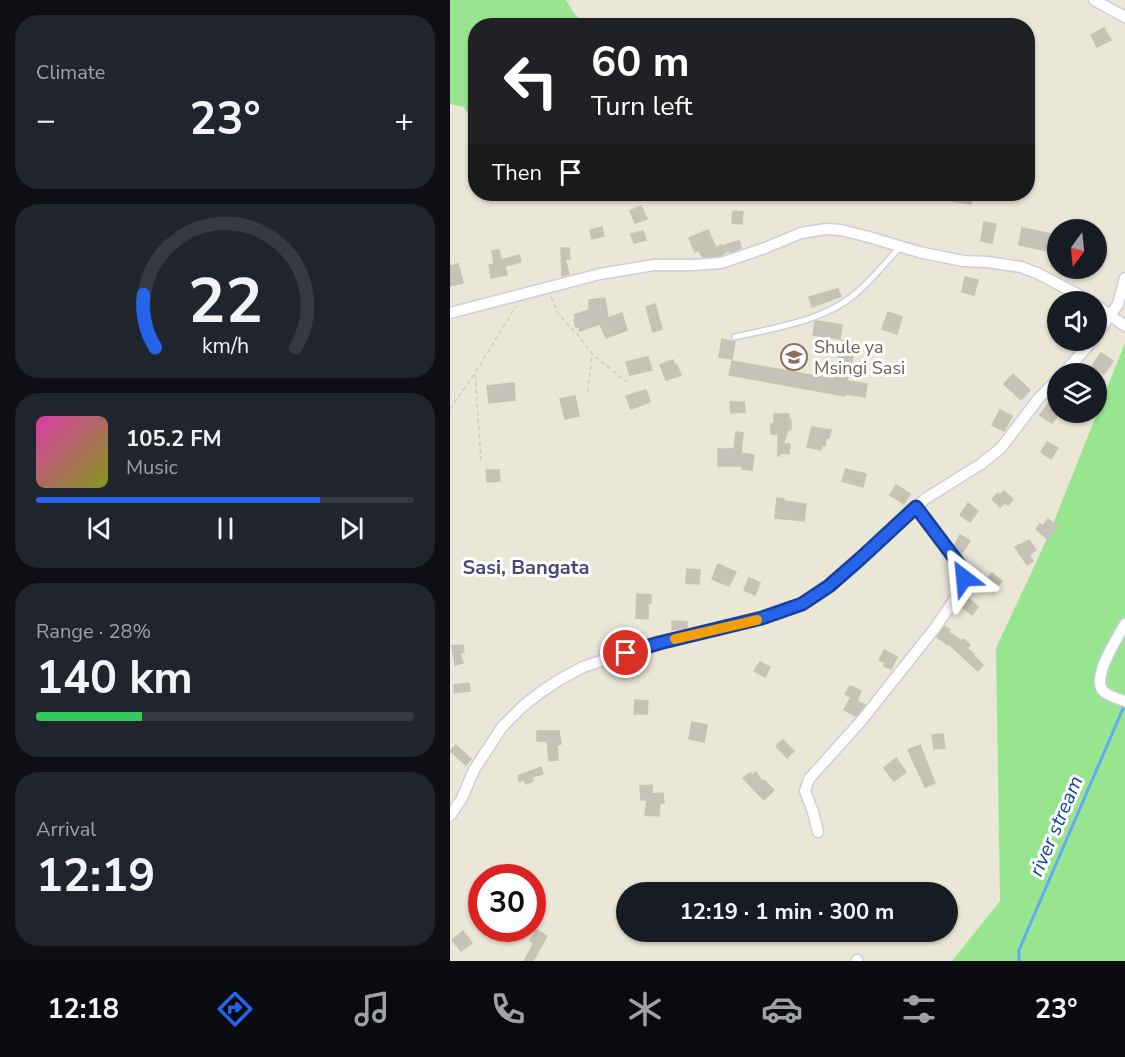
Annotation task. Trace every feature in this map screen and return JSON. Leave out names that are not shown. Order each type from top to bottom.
[{"type":"street","points":[[1094,0],[1125,16]]},
{"type":"street","points":[[450,313],[600,274],[654,265],[721,263],[801,233],[826,230],[841,230],[900,247],[963,261],[1022,267],[1072,291]]},
{"type":"street","points":[[1107,321],[1118,304],[1125,278]]},
{"type":"street","points":[[1107,312],[1125,326]]},
{"type":"street","points":[[1072,363],[1083,351]]},
{"type":"street","points":[[450,816],[462,798],[474,770],[502,727],[523,706],[559,680],[584,667],[610,658],[659,643],[762,618],[802,604],[829,586],[925,499],[981,464],[1001,448],[1047,390]]},
{"type":"street","points":[[818,832],[805,791],[809,779],[880,698],[935,628],[963,586],[962,568],[916,507]]},
{"type":"street","points":[[1124,701],[1103,691],[1100,685],[1104,661],[1125,624]]},
{"type":"lane","points":[[735,337],[805,321],[835,307],[852,296],[900,247]]},
{"type":"path","points":[[548,288],[559,315],[592,354],[627,382]]},
{"type":"path","points":[[450,409],[526,293]]},
{"type":"path","points":[[588,392],[592,354]]},
{"type":"path","points":[[475,373],[481,460]]},
{"type":"green space","points":[[450,0],[566,0],[579,18],[468,18],[468,112],[463,107],[450,104]]},
{"type":"green space","points":[[1125,343],[1125,961],[952,961],[1000,901],[996,648],[1047,539],[1093,423],[1107,423],[1107,388]]},
{"type":"building","points":[[1104,28],[1111,40],[1097,47],[1091,35]]},
{"type":"building","points":[[952,201],[972,201],[971,204]]},
{"type":"building","points":[[641,206],[647,219],[635,223],[630,211]]},
{"type":"building","points":[[733,211],[743,212],[742,224],[732,223]]},
{"type":"building","points":[[984,222],[996,224],[992,243],[981,241]]},
{"type":"building","points":[[602,227],[604,236],[592,239],[590,230]]},
{"type":"building","points":[[1022,228],[1047,233],[1047,251],[1019,245]]},
{"type":"building","points":[[708,230],[716,248],[739,241],[741,248],[730,252],[729,250],[720,256],[703,257],[698,250],[695,252],[689,238]]},
{"type":"building","points":[[643,231],[646,240],[634,243],[631,234]]},
{"type":"building","points":[[561,248],[569,248],[570,259],[565,259],[569,274],[562,276]]},
{"type":"building","points":[[499,250],[501,260],[519,255],[521,262],[505,266],[507,275],[491,278],[489,265],[494,264],[492,251]]},
{"type":"building","points":[[458,264],[463,283],[450,286],[450,266]]},
{"type":"building","points":[[965,277],[978,280],[974,295],[962,292]]},
{"type":"building","points":[[838,289],[841,296],[812,307],[809,297]]},
{"type":"building","points":[[605,298],[608,318],[622,313],[627,330],[606,338],[600,324],[580,331],[579,327],[576,327],[574,315],[589,310],[589,300]]},
{"type":"building","points":[[655,304],[662,329],[653,332],[646,307]]},
{"type":"building","points":[[888,312],[902,317],[897,334],[882,329]]},
{"type":"building","points":[[815,322],[842,325],[840,339],[813,335]]},
{"type":"building","points":[[722,339],[735,342],[732,359],[719,357]]},
{"type":"building","points":[[842,340],[856,343],[847,381],[867,384],[865,397],[846,394],[845,396],[729,375],[732,361],[833,379]]},
{"type":"building","points":[[1101,353],[1113,361],[1107,370],[1107,363],[1094,363]]},
{"type":"building","points":[[648,357],[652,370],[630,375],[626,362]]},
{"type":"building","points":[[673,360],[681,375],[666,380],[660,365]]},
{"type":"building","points":[[1013,374],[1030,390],[1021,400],[1004,384]]},
{"type":"building","points":[[514,383],[515,400],[489,403],[487,386]]},
{"type":"building","points":[[646,390],[650,402],[631,409],[626,396]]},
{"type":"building","points":[[575,396],[579,416],[565,419],[560,399]]},
{"type":"building","points":[[730,402],[744,402],[745,412],[731,413]]},
{"type":"building","points":[[1047,405],[1047,420],[1040,415]]},
{"type":"building","points":[[1000,410],[1012,416],[1004,431],[992,425]]},
{"type":"building","points":[[774,414],[789,414],[791,429],[788,430],[783,444],[790,444],[789,454],[780,453],[778,456],[778,434],[771,434]]},
{"type":"building","points":[[812,427],[831,430],[821,450],[807,447]]},
{"type":"building","points":[[736,432],[743,433],[741,453],[754,455],[752,470],[742,469],[742,466],[718,466],[718,449],[734,449]]},
{"type":"building","points":[[1047,442],[1058,448],[1051,459],[1041,452]]},
{"type":"building","points":[[846,469],[866,474],[863,487],[842,481]]},
{"type":"building","points":[[486,470],[499,470],[500,481],[487,482]]},
{"type":"building","points":[[896,485],[910,494],[904,504],[890,495]]},
{"type":"building","points":[[1004,491],[1013,499],[1008,505],[1005,503],[1000,507],[992,499]]},
{"type":"building","points":[[777,498],[806,504],[804,521],[775,518]]},
{"type":"building","points":[[968,503],[978,511],[970,522],[960,515]]},
{"type":"building","points":[[1048,519],[1058,527],[1047,539],[1036,529],[1040,524],[1043,526]]},
{"type":"building","points":[[960,535],[970,541],[962,553],[954,546]]},
{"type":"building","points":[[1029,540],[1036,550],[1029,555],[1033,561],[1027,565],[1015,547]]},
{"type":"building","points":[[718,564],[736,572],[729,586],[712,579]]},
{"type":"building","points":[[687,569],[700,570],[699,584],[686,583]]},
{"type":"building","points":[[992,573],[1002,581],[993,592],[983,584]]},
{"type":"building","points":[[749,578],[760,583],[755,595],[744,590]]},
{"type":"building","points":[[637,594],[651,595],[651,603],[648,603],[648,619],[636,618]]},
{"type":"building","points":[[966,596],[978,607],[972,615],[960,605]]},
{"type":"building","points":[[672,621],[687,622],[687,628],[672,630]]},
{"type":"building","points":[[945,626],[950,630],[948,632],[962,641],[964,639],[970,645],[967,648],[983,665],[978,671],[949,644],[937,637]]},
{"type":"building","points":[[463,645],[464,652],[460,653],[463,663],[455,665],[452,646]]},
{"type":"building","points":[[884,650],[897,657],[891,669],[884,666],[885,662],[879,660]]},
{"type":"building","points":[[760,662],[770,667],[765,677],[754,671]]},
{"type":"building","points":[[469,683],[470,691],[454,693],[454,685]]},
{"type":"building","points":[[850,686],[861,691],[857,701],[865,705],[856,716],[844,710],[851,697],[845,694]]},
{"type":"building","points":[[635,700],[648,701],[647,714],[634,714]]},
{"type":"building","points":[[692,722],[707,725],[704,742],[689,739]]},
{"type":"building","points":[[537,731],[559,731],[561,744],[557,745],[558,760],[549,761],[547,741],[537,741]]},
{"type":"building","points":[[943,734],[945,748],[934,749],[932,735]]},
{"type":"building","points":[[783,740],[794,751],[787,758],[776,746]]},
{"type":"building","points":[[456,745],[471,759],[466,765],[450,751]]},
{"type":"building","points":[[920,745],[935,783],[925,787],[908,750]]},
{"type":"building","points":[[896,758],[906,772],[894,781],[884,768]]},
{"type":"building","points":[[541,767],[543,774],[532,777],[533,781],[526,784],[524,780],[519,781],[518,776]]},
{"type":"building","points":[[756,772],[762,782],[764,780],[774,790],[764,800],[743,778]]},
{"type":"building","points":[[652,785],[652,794],[663,793],[664,803],[660,803],[659,816],[645,815],[647,800],[641,800],[640,786]]},
{"type":"building","points":[[463,931],[468,942],[472,943],[461,951],[452,940]]},
{"type":"building","points":[[532,942],[544,942],[533,961],[524,961],[534,943]]},
{"type":"waterway","name":"river stream","points":[[1019,961],[1019,950],[1125,704]]},
{"type":"slow traffic","points":[[675,639],[757,620]]},
{"type":"place","name":"Shule ya Msingi Sasi","points":[[794,357]]},
{"type":"district","name":"Sasi, Bangata","points":[[526,567]]},
{"type":"route","points":[[626,653],[781,613],[802,604],[829,586],[916,507],[962,568],[964,578]]}]
